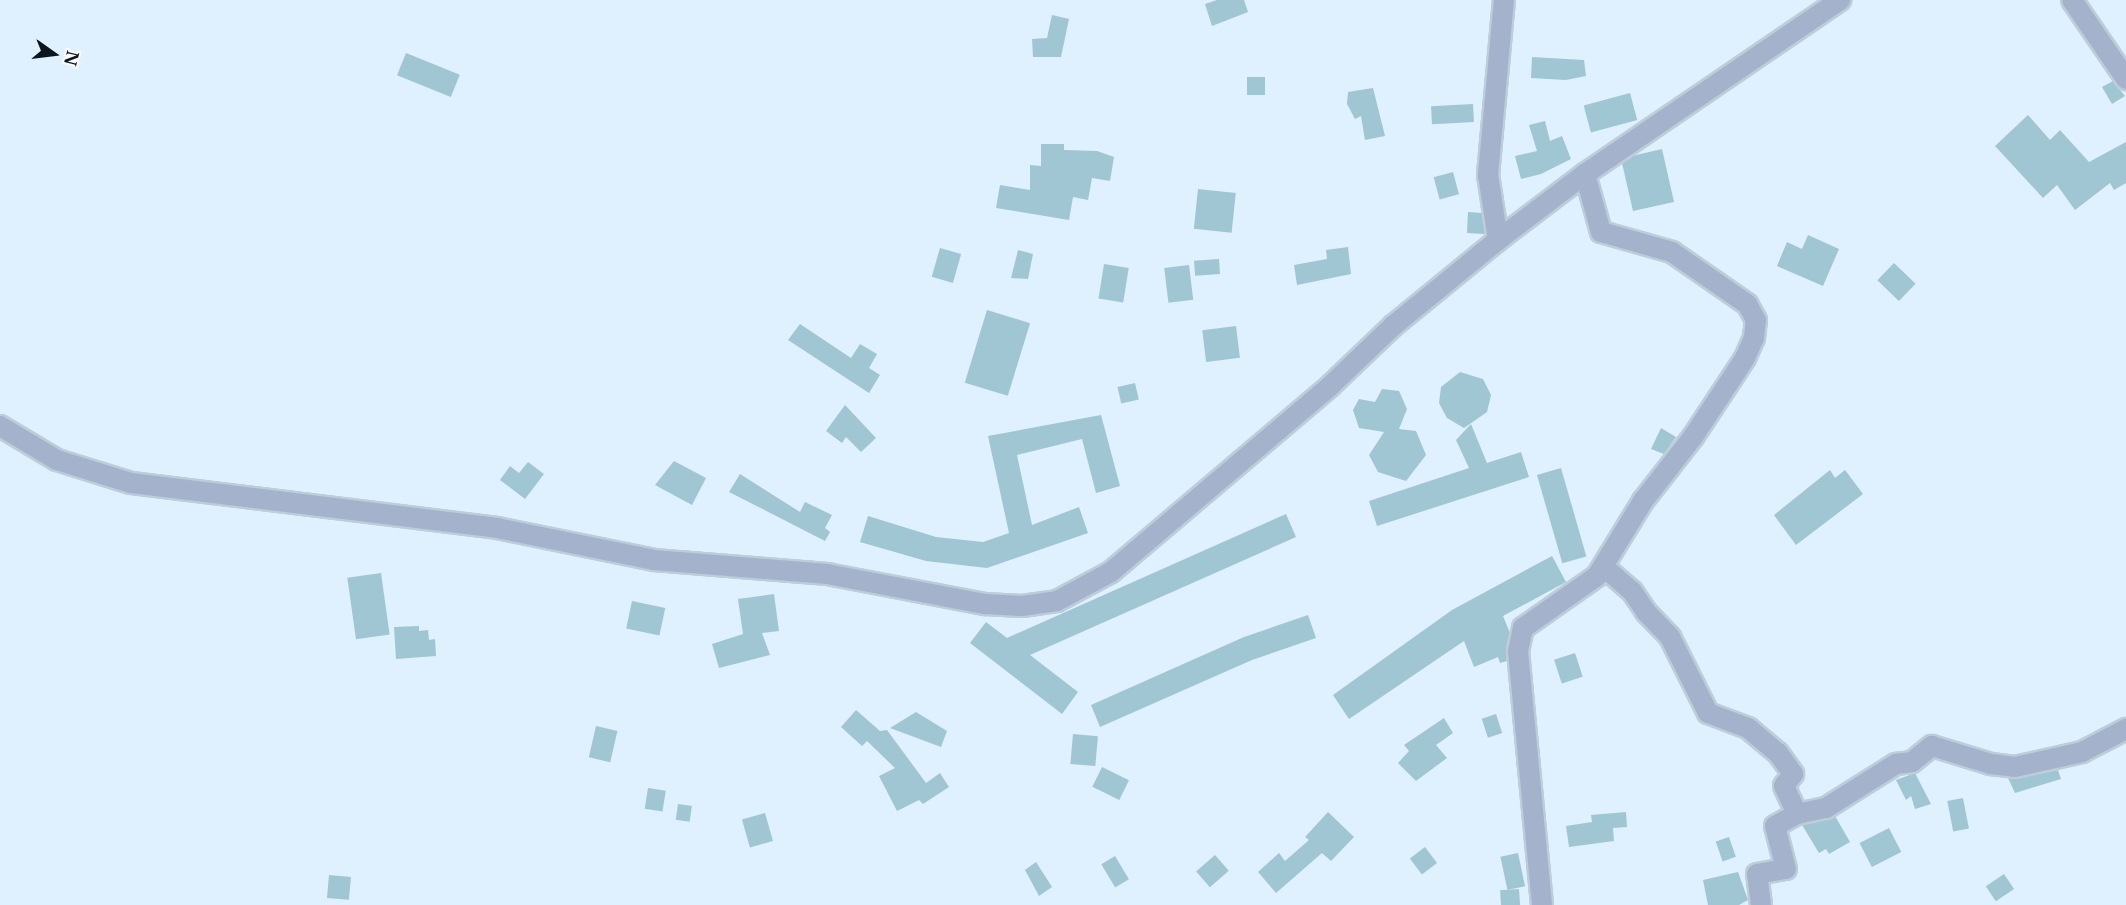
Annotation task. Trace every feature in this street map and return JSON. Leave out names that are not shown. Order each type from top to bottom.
[{"type":"street","points":[[1498,240],[1488,175],[1504,0]]},
{"type":"street","points":[[0,426],[57,460],[131,483],[497,528],[654,560],[827,574],[985,604],[1022,606],[1057,601],[1111,572],[1330,386],[1393,326],[1498,240],[1585,174],[1840,0]]},
{"type":"street","points":[[2072,0],[2126,79]]},
{"type":"street","points":[[1542,905],[1518,651],[1523,628],[1535,616],[1564,602],[1604,567],[1643,501],[1693,437],[1745,358],[1754,338],[1756,320],[1748,304],[1672,252],[1601,232],[1585,174]]},
{"type":"street","points":[[1604,567],[1632,591],[1646,612],[1670,637],[1708,712],[1748,728],[1779,753],[1792,774],[1784,786],[1797,814]]},
{"type":"street","points":[[1761,905],[1757,874],[1786,870],[1775,826],[1797,814],[1826,808],[1896,764],[1912,762],[1932,746],[1991,764],[2015,767],[2082,752],[2126,729]]},
{"type":"building","points":[[1217,0],[1244,0],[1248,12],[1212,26],[1205,4]]},
{"type":"building","points":[[1052,15],[1069,19],[1061,57],[1033,57],[1032,39],[1047,38]]},
{"type":"building","points":[[406,53],[460,75],[451,97],[397,75]]},
{"type":"building","points":[[1532,57],[1584,60],[1586,76],[1566,80],[1531,78]]},
{"type":"building","points":[[1247,77],[1265,77],[1265,95],[1247,95]]},
{"type":"building","points":[[2113,81],[2125,96],[2112,104],[2102,87]]},
{"type":"building","points":[[1373,88],[1385,136],[1365,140],[1361,116],[1355,119],[1347,104],[1348,92]]},
{"type":"building","points":[[1630,93],[1637,120],[1591,132],[1584,105]]},
{"type":"building","points":[[1473,104],[1474,122],[1432,124],[1431,106]]},
{"type":"building","points":[[2028,115],[2050,140],[2060,130],[2089,162],[2126,142],[2126,183],[2114,190],[2110,183],[2075,210],[2057,185],[2043,198],[1995,146]]},
{"type":"building","points":[[1545,121],[1550,141],[1562,136],[1571,159],[1541,174],[1521,179],[1515,156],[1537,151],[1529,125]]},
{"type":"building","points":[[1041,144],[1064,144],[1064,150],[1097,151],[1114,157],[1110,181],[1092,178],[1088,200],[1073,197],[1069,220],[996,208],[1000,185],[1030,190],[1030,165],[1041,166]]},
{"type":"building","points":[[1662,149],[1674,202],[1633,211],[1622,163],[1632,156]]},
{"type":"building","points":[[1453,172],[1459,194],[1440,199],[1434,177]]},
{"type":"building","points":[[1198,189],[1236,193],[1232,233],[1194,229]]},
{"type":"building","points":[[1468,212],[1482,213],[1485,234],[1467,233]]},
{"type":"building","points":[[1808,235],[1839,249],[1823,286],[1777,266],[1787,242],[1802,249]]},
{"type":"building","points":[[1348,247],[1351,274],[1297,285],[1294,265],[1327,259],[1326,250]]},
{"type":"building","points":[[940,248],[961,254],[953,283],[932,277]]},
{"type":"building","points":[[1018,250],[1033,254],[1028,279],[1011,278]]},
{"type":"building","points":[[1219,259],[1220,274],[1195,276],[1194,261]]},
{"type":"building","points":[[1894,263],[1916,284],[1899,301],[1877,280]]},
{"type":"building","points":[[1104,264],[1129,268],[1123,302],[1099,299]]},
{"type":"building","points":[[1189,265],[1193,300],[1168,303],[1164,268]]},
{"type":"building","points":[[987,310],[1030,323],[1008,396],[965,383]]},
{"type":"building","points":[[800,324],[851,358],[860,344],[877,354],[869,368],[880,375],[869,393],[788,340]]},
{"type":"building","points":[[1236,326],[1240,358],[1206,362],[1202,330]]},
{"type":"building","points":[[1460,372],[1483,379],[1491,395],[1487,412],[1464,428],[1447,418],[1439,403],[1441,387]]},
{"type":"building","points":[[1135,383],[1139,400],[1121,404],[1117,387]]},
{"type":"building","points":[[1382,389],[1399,391],[1407,409],[1399,429],[1416,431],[1426,455],[1406,481],[1378,472],[1369,455],[1384,432],[1359,428],[1353,410],[1359,399],[1375,402]]},
{"type":"building","points":[[845,405],[876,438],[861,452],[846,437],[842,443],[826,431]]},
{"type":"building","points":[[1101,415],[1120,486],[1096,493],[1082,439],[1017,455],[1032,525],[1079,507],[1088,533],[987,568],[926,561],[860,542],[868,516],[936,537],[983,542],[1009,533],[988,436]]},
{"type":"building","points":[[1471,424],[1487,463],[1521,452],[1529,477],[1377,526],[1369,501],[1469,468],[1456,440]]},
{"type":"building","points":[[1661,428],[1676,437],[1664,454],[1651,449]]},
{"type":"building","points":[[674,461],[706,478],[692,505],[655,485]]},
{"type":"building","points":[[528,462],[544,474],[525,499],[500,480],[510,466],[519,473]]},
{"type":"building","points":[[1561,468],[1586,556],[1562,563],[1537,475]]},
{"type":"building","points":[[1830,470],[1835,478],[1845,470],[1863,494],[1796,545],[1774,515]]},
{"type":"building","points":[[740,474],[800,512],[805,502],[832,515],[825,528],[830,532],[825,541],[729,492]]},
{"type":"building","points":[[1286,514],[1296,537],[1030,655],[1078,692],[1062,714],[970,643],[986,622],[1007,638]]},
{"type":"building","points":[[1552,556],[1566,582],[1503,616],[1510,633],[1507,661],[1500,663],[1498,657],[1474,667],[1464,641],[1349,719],[1333,695],[1452,610]]},
{"type":"building","points":[[381,573],[390,634],[356,639],[347,578]]},
{"type":"building","points":[[774,594],[779,631],[762,633],[770,655],[719,668],[712,644],[743,634],[738,599]]},
{"type":"building","points":[[632,601],[665,608],[659,635],[626,628]]},
{"type":"building","points":[[1308,615],[1316,638],[1252,660],[1100,727],[1091,705],[1244,637]]},
{"type":"building","points":[[419,626],[419,631],[428,630],[429,640],[435,639],[436,656],[396,659],[394,627]]},
{"type":"building","points":[[1575,653],[1583,677],[1562,684],[1554,660]]},
{"type":"building","points":[[856,710],[880,731],[887,730],[926,783],[940,773],[949,787],[923,804],[919,800],[897,811],[879,776],[895,768],[867,741],[862,746],[841,727]]},
{"type":"building","points":[[916,712],[947,731],[941,747],[890,728]]},
{"type":"building","points":[[1496,714],[1502,733],[1488,738],[1482,719]]},
{"type":"building","points":[[1444,718],[1453,733],[1436,745],[1447,758],[1416,781],[1398,763],[1409,751],[1404,745]]},
{"type":"building","points":[[596,726],[617,731],[610,762],[589,757]]},
{"type":"building","points":[[1073,734],[1098,736],[1095,766],[1070,764]]},
{"type":"building","points":[[1102,767],[1129,780],[1119,800],[1092,787]]},
{"type":"building","points":[[2058,770],[2061,779],[2015,793],[2008,778]]},
{"type":"building","points":[[1915,773],[1931,804],[1915,809],[1911,796],[1906,800],[1896,780]]},
{"type":"building","points":[[648,788],[666,791],[662,812],[645,809]]},
{"type":"building","points":[[1963,798],[1969,828],[1953,831],[1947,801]]},
{"type":"building","points":[[678,804],[692,806],[690,822],[676,820]]},
{"type":"building","points":[[1328,812],[1354,837],[1331,861],[1322,853],[1276,893],[1258,872],[1279,853],[1285,861],[1309,840],[1305,837]]},
{"type":"building","points":[[1626,812],[1627,827],[1613,828],[1614,841],[1569,847],[1566,826],[1592,822],[1591,815]]},
{"type":"building","points":[[765,813],[773,841],[750,847],[742,820]]},
{"type":"building","points":[[1835,816],[1850,842],[1829,854],[1826,849],[1819,853],[1802,825]]},
{"type":"building","points":[[1889,828],[1901,852],[1872,867],[1860,843]]},
{"type":"building","points":[[1729,837],[1736,857],[1723,861],[1716,842]]},
{"type":"building","points":[[1425,847],[1437,863],[1422,874],[1410,858]]},
{"type":"building","points":[[1518,853],[1525,886],[1507,890],[1500,857]]},
{"type":"building","points":[[1215,855],[1229,871],[1210,887],[1196,871]]},
{"type":"building","points":[[1115,856],[1129,879],[1115,887],[1101,864]]},
{"type":"building","points":[[1036,862],[1052,887],[1039,896],[1025,870]]},
{"type":"building","points":[[1738,872],[1748,900],[1739,905],[1708,905],[1703,880]]},
{"type":"building","points":[[2004,874],[2014,889],[1996,901],[1986,886]]},
{"type":"building","points":[[329,875],[351,877],[349,900],[327,898]]},
{"type":"building","points":[[1519,889],[1520,905],[1501,905],[1500,890]]}]
